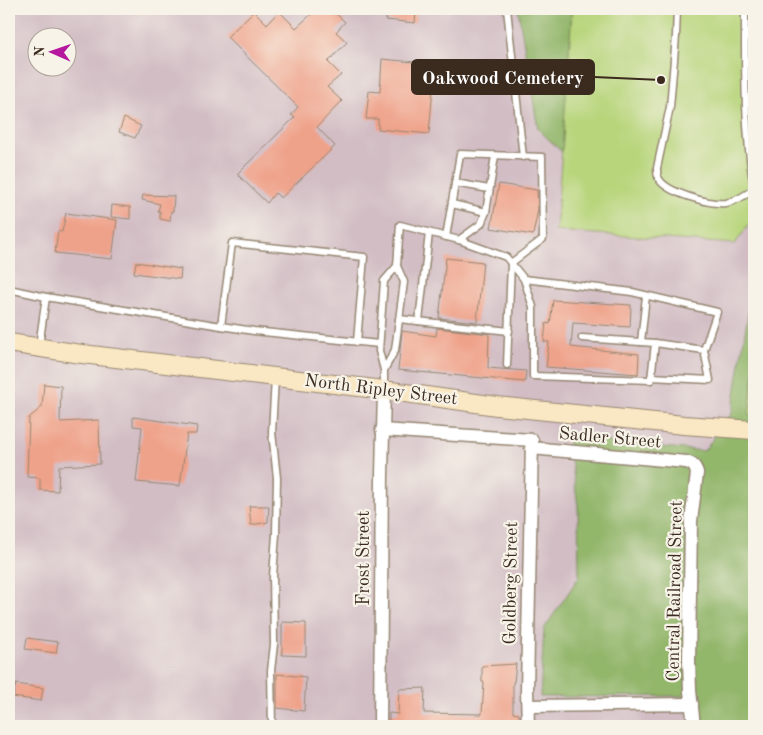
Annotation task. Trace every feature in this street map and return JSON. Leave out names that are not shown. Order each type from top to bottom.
[{"type":"main road","name":"North Ripley Street","points":[[9,343],[497,406],[684,425],[754,430]]},
{"type":"street","name":"Frost Street","points":[[380,726],[382,430],[384,390]]},
{"type":"street","name":"Sadler Street","points":[[382,430],[531,444],[686,462]]},
{"type":"street","name":"Goldberg Street","points":[[528,726],[531,444]]},
{"type":"street","name":"Central Railroad Street","points":[[686,462],[692,464],[697,473],[691,521],[689,661],[694,726]]},
{"type":"street","points":[[528,706],[692,704]]},
{"type":"lane","points":[[507,9],[523,157]]},
{"type":"lane","points":[[677,9],[670,107],[657,174],[659,180],[664,185],[680,193],[702,201],[716,203],[734,201],[754,188],[750,164],[745,75],[745,9]]},
{"type":"lane","points":[[446,237],[460,154],[542,157],[544,240],[511,263]]},
{"type":"lane","points":[[460,240],[481,224],[486,212],[495,156]]},
{"type":"lane","points":[[455,183],[489,189]]},
{"type":"lane","points":[[452,204],[486,212]]},
{"type":"lane","points":[[384,370],[395,350],[404,282],[397,266],[400,225],[460,240],[506,257],[524,279],[533,307],[533,376],[651,380],[655,342]]},
{"type":"lane","points":[[419,321],[429,233]]},
{"type":"lane","points":[[221,326],[232,243],[364,257],[357,342]]},
{"type":"lane","points":[[508,365],[511,263]]},
{"type":"lane","points":[[384,390],[384,370],[378,352],[384,281],[397,266]]},
{"type":"lane","points":[[524,279],[632,292],[716,312],[704,350],[710,380],[651,377]]},
{"type":"lane","points":[[9,289],[46,297],[254,331],[379,344]]},
{"type":"lane","points":[[641,342],[646,296]]},
{"type":"lane","points":[[39,348],[46,297]]},
{"type":"lane","points":[[399,319],[509,331]]},
{"type":"lane","points":[[582,338],[655,342],[704,350]]},
{"type":"lane","points":[[272,726],[271,671],[274,644],[273,576],[276,534],[276,478],[272,432],[275,376]]},
{"type":"shaded area","points":[[9,9],[518,9],[538,129],[562,152],[556,231],[734,244],[754,217],[754,277],[732,413],[704,451],[568,438],[578,506],[579,577],[544,629],[540,697],[698,696],[701,726],[9,726]]},
{"type":"green space","points":[[518,9],[572,9],[562,152],[538,129]]},
{"type":"green space","points":[[572,9],[754,9],[754,217],[735,244],[556,231]]},
{"type":"green space","points":[[754,277],[754,369],[749,415],[754,415],[754,726],[701,726],[697,696],[540,697],[544,629],[579,577],[578,506],[568,438],[704,451],[732,413]]},
{"type":"green space","points":[[754,371],[754,415],[749,415]]},
{"type":"building","points":[[317,9],[331,9],[345,22],[336,32],[347,42],[328,62],[341,75],[327,87],[342,101],[317,127],[335,146],[281,198],[275,193],[267,203],[237,174],[295,117],[291,115],[298,107],[227,37],[254,11],[267,24],[279,11],[296,28]]},
{"type":"building","points":[[387,9],[416,9],[415,23],[386,20]]},
{"type":"building","points":[[382,59],[435,64],[429,134],[378,129],[378,119],[366,119],[369,91],[380,92]]},
{"type":"building","points":[[124,118],[141,126],[135,138],[119,132]]},
{"type":"building","points":[[499,184],[537,190],[538,209],[533,235],[491,228]]},
{"type":"building","points":[[143,195],[174,196],[170,221],[160,219],[160,211],[158,211],[160,204],[142,200]]},
{"type":"building","points":[[112,205],[130,207],[130,219],[111,217]]},
{"type":"building","points":[[66,213],[117,220],[112,259],[55,253],[58,231],[62,232]]},
{"type":"building","points":[[446,258],[483,262],[477,322],[439,318]]},
{"type":"building","points":[[136,262],[181,269],[180,279],[134,273]]},
{"type":"building","points":[[553,300],[631,305],[630,327],[573,323],[571,347],[639,354],[638,374],[546,367],[549,342],[544,342],[546,323],[550,324]]},
{"type":"building","points":[[437,328],[489,334],[488,368],[526,371],[525,382],[398,370],[402,331],[436,336]]},
{"type":"building","points":[[44,384],[61,386],[60,422],[99,420],[100,464],[59,466],[58,491],[40,490],[40,478],[27,477],[29,418],[42,407]]},
{"type":"building","points":[[133,417],[197,426],[196,434],[187,434],[180,486],[136,482],[142,427],[133,426]]},
{"type":"building","points":[[249,506],[269,506],[268,522],[251,525]]},
{"type":"building","points":[[282,622],[306,623],[306,656],[282,655]]},
{"type":"building","points":[[27,638],[58,642],[56,653],[25,649]]},
{"type":"building","points":[[516,664],[513,682],[513,713],[519,714],[519,726],[389,726],[389,713],[398,714],[399,689],[425,688],[424,713],[482,714],[484,682],[482,682],[482,666]]},
{"type":"building","points":[[277,674],[306,677],[304,711],[277,708]]},
{"type":"building","points":[[16,684],[43,688],[41,701],[13,697]]},
{"type":"place","name":"Oakwood Cemetery","points":[[661,80]]}]
